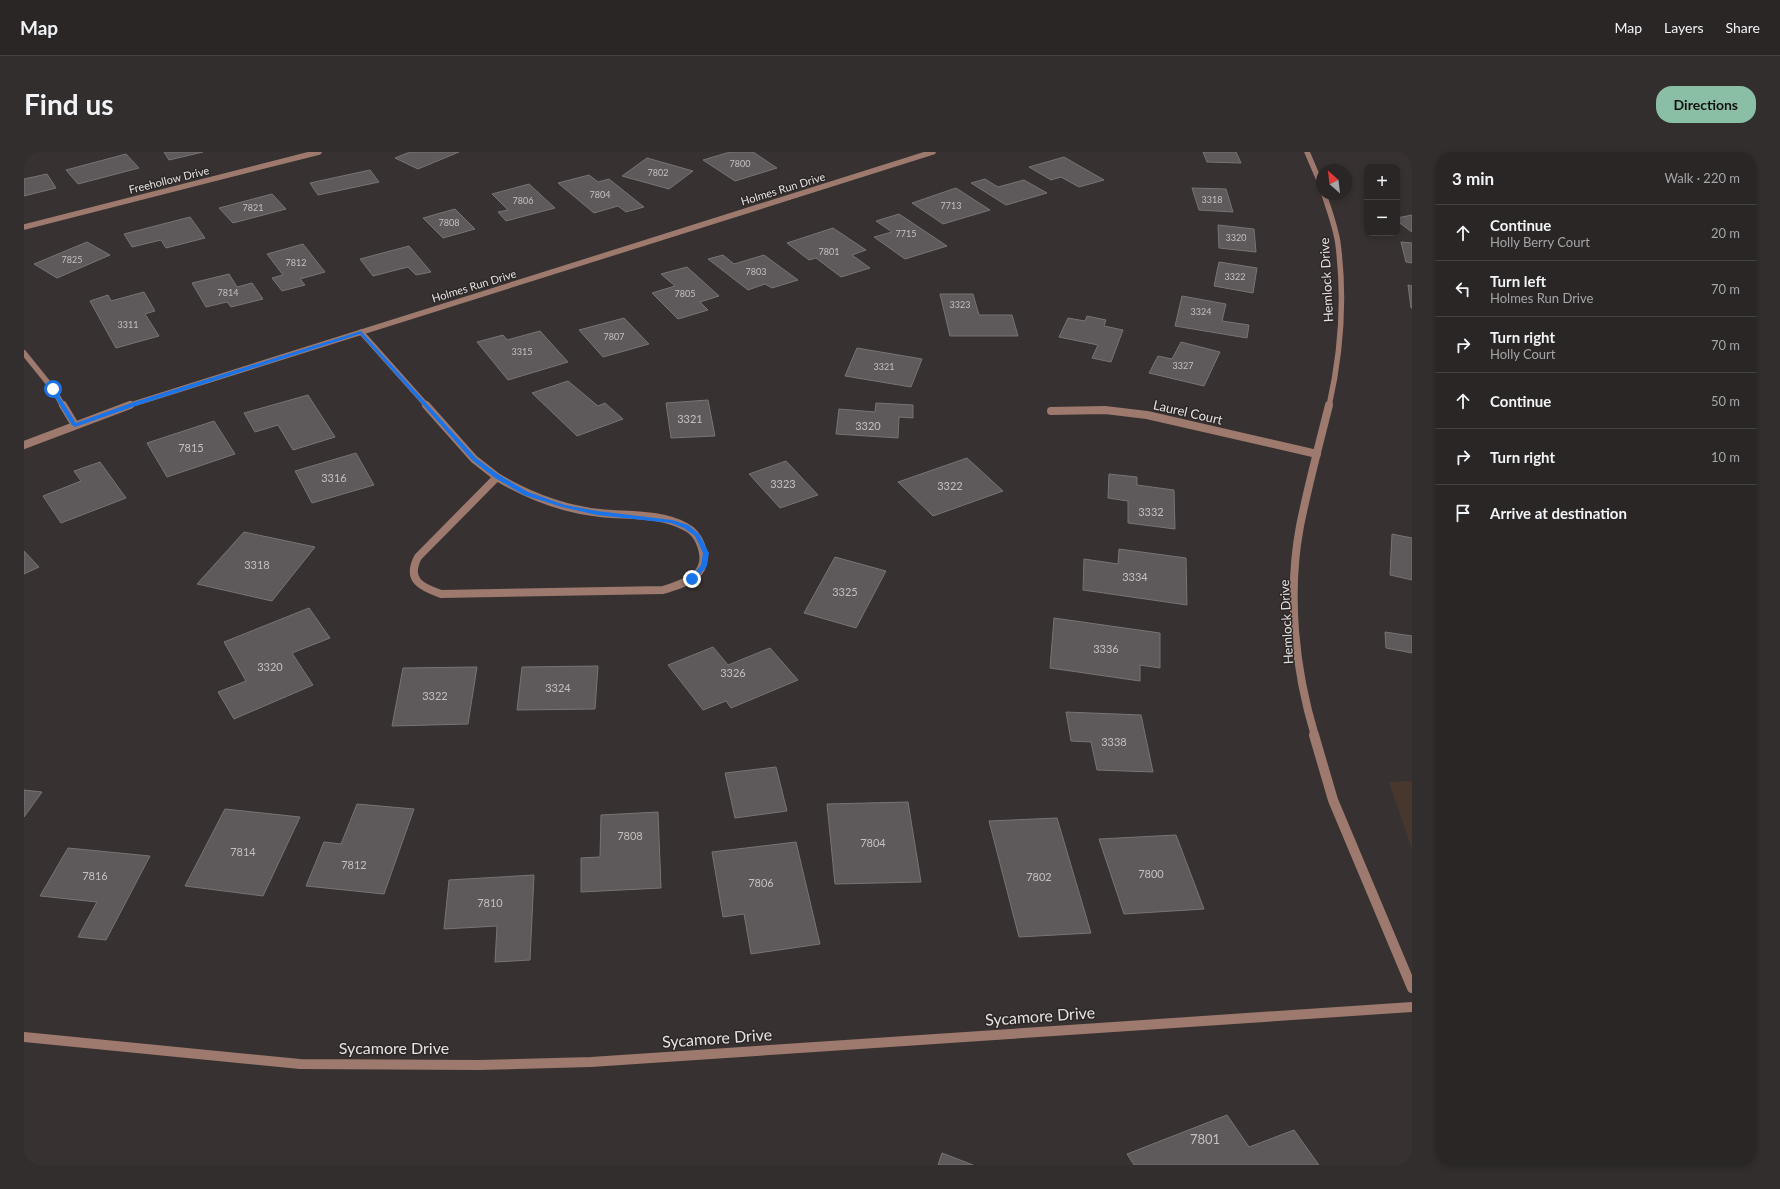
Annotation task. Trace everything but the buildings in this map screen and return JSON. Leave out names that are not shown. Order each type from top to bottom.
[{"type":"street","name":"Freehollow Drive","points":[[24,227],[319,152]]},
{"type":"street","name":"Holmes Run Drive","points":[[24,445],[133,404],[933,152]]},
{"type":"street","points":[[1307,152],[1316,173]]},
{"type":"street","name":"Hemlock Drive","points":[[1326,200],[1338,243],[1342,307],[1336,375],[1300,527],[1294,585],[1296,638],[1307,710],[1333,800],[1412,988]]},
{"type":"street","points":[[361,332],[474,459],[497,477],[526,493],[564,506],[597,513],[672,522],[686,527],[697,535],[706,553],[704,566],[692,579],[683,584],[662,590],[441,594],[426,589],[415,581],[412,571],[413,563],[497,477]]},
{"type":"street","points":[[24,353],[53,389],[75,425]]},
{"type":"street","name":"Laurel Court","points":[[1051,411],[1105,410],[1147,415],[1317,454]]},
{"type":"street","name":"Sycamore Drive","points":[[24,1037],[300,1064],[478,1065],[591,1062],[1412,1007]]},
{"type":"shaded area","points":[[1412,781],[1412,849],[1389,782]]},
{"type":"route","points":[[53,389],[75,425],[133,404],[361,332],[474,459],[497,477],[526,493],[564,506],[597,513],[672,522],[686,527],[697,535],[706,553],[704,566],[692,579]]}]
